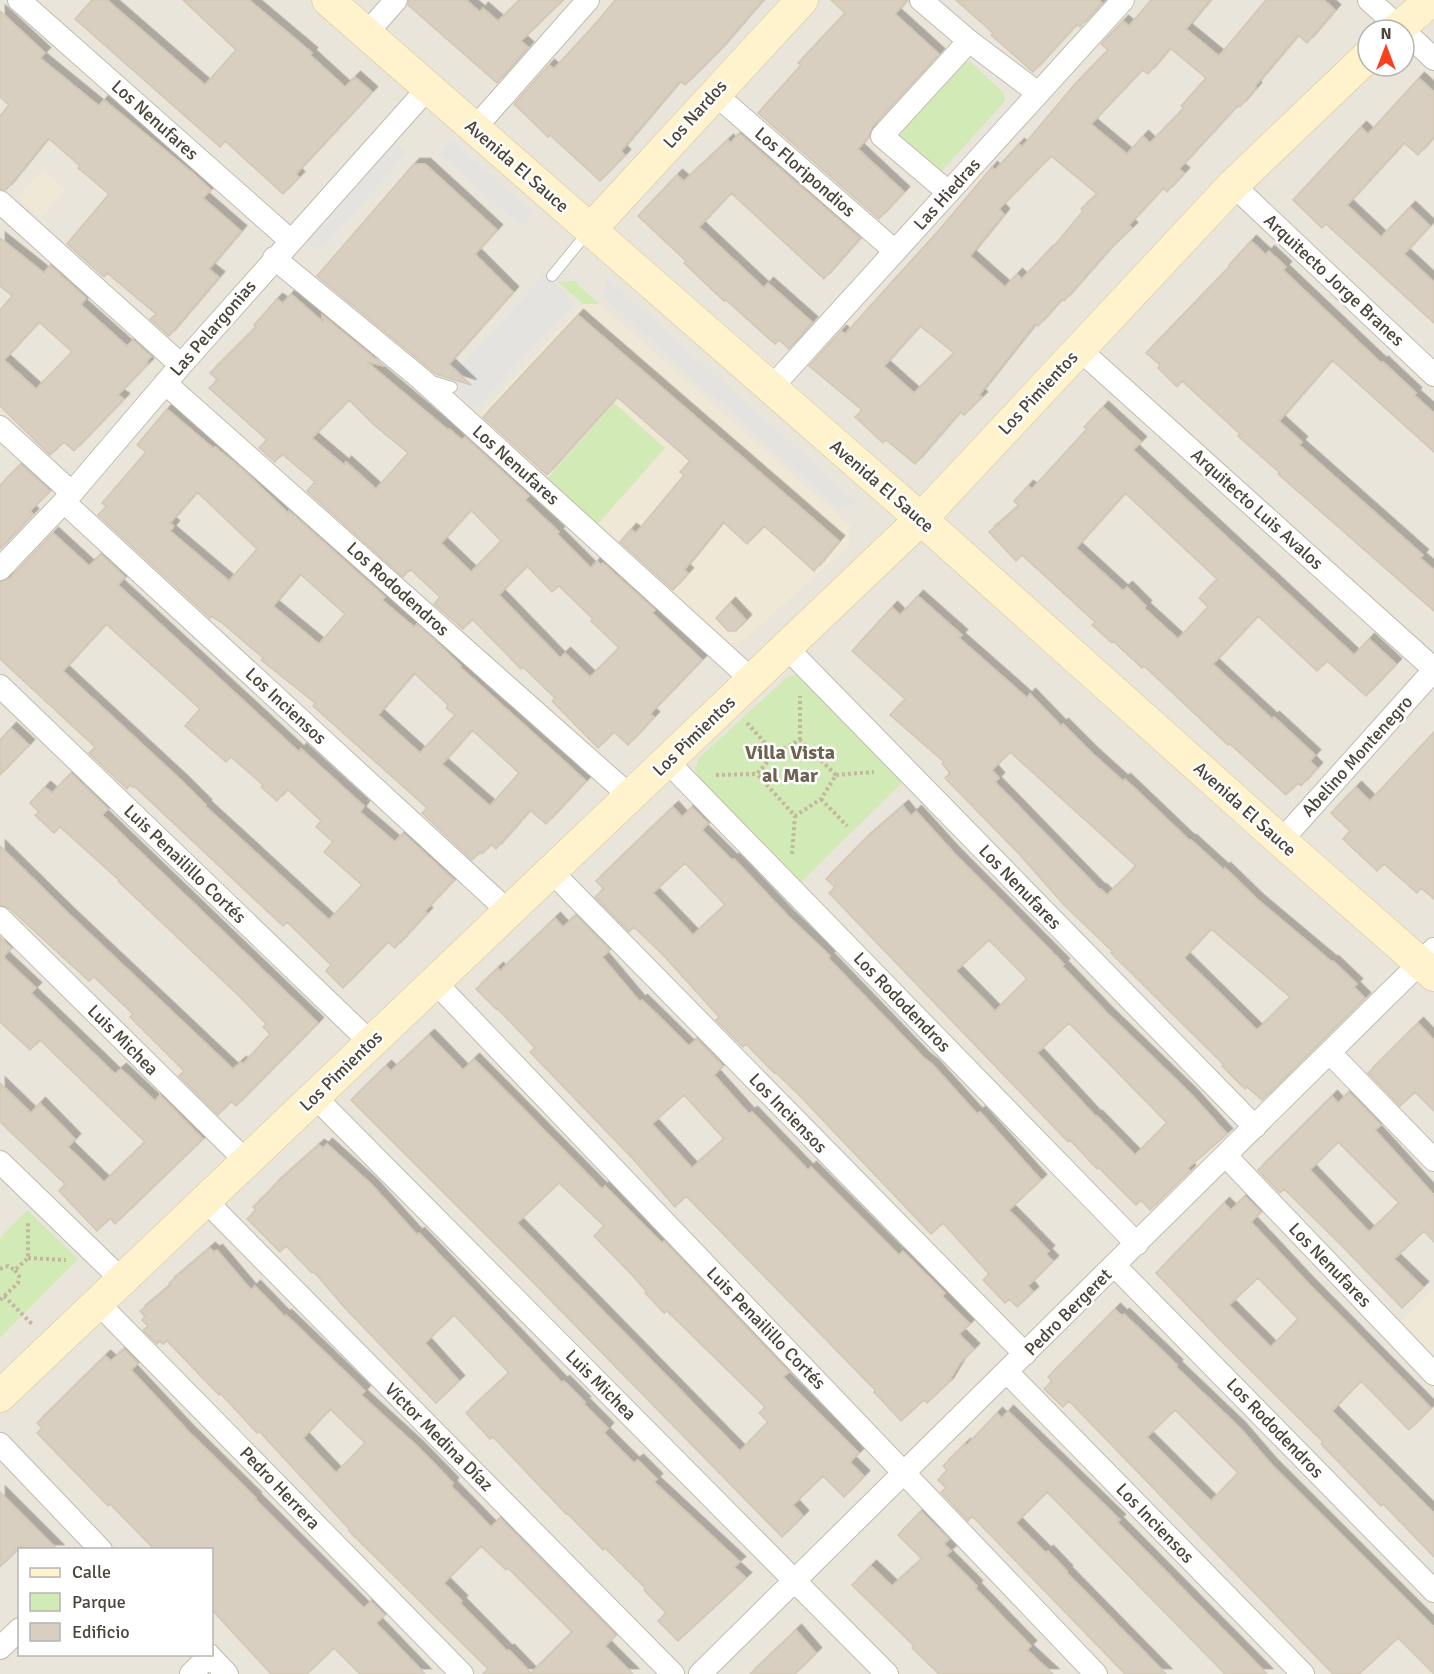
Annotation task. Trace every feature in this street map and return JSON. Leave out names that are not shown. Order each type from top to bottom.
[{"type":"street","name":"Los Nenufares","points":[[19,0],[291,241]]},
{"type":"street","name":"Avenida El Sauce","points":[[328,0],[921,519],[1281,842],[1430,962]]},
{"type":"street","points":[[366,34],[396,0]]},
{"type":"street","points":[[474,129],[588,0]]},
{"type":"street","name":"Los Nardos","points":[[590,230],[802,0]]},
{"type":"street","points":[[921,0],[1038,93]]},
{"type":"street","name":"Las Hiedras","points":[[771,388],[1123,0]]},
{"type":"street","points":[[1369,0],[1388,18]]},
{"type":"street","points":[[1413,18],[1432,0]]},
{"type":"street","points":[[948,192],[882,136],[969,40]]},
{"type":"street","points":[[1416,44],[1434,59]]},
{"type":"street","name":"Los Pimientos","points":[[0,1396],[630,796],[674,768],[752,680],[794,654],[1233,185],[1356,67]]},
{"type":"street","name":"Las Pelargonias","points":[[0,569],[67,497],[274,258],[428,88]]},
{"type":"street","name":"Los Floripondios","points":[[714,93],[895,251]]},
{"type":"street","name":"Arquitecto Jorge Branes","points":[[1233,185],[1434,375]]},
{"type":"street","points":[[0,202],[181,365]]},
{"type":"street","name":"Los Nenufares","points":[[274,258],[420,378],[752,680]]},
{"type":"street","name":"Arquitecto Luis Avalos","points":[[1079,349],[1434,670]]},
{"type":"street","name":"Los Rododendros","points":[[165,383],[630,796]]},
{"type":"street","name":"Los Inciensos","points":[[0,427],[67,497],[509,912]]},
{"type":"street","name":"Los Nenufares","points":[[794,654],[1255,1127]]},
{"type":"street","name":"Abelino Montenegro","points":[[1281,842],[1434,670]]},
{"type":"street","name":"Luis Penailillo Cortés","points":[[0,686],[371,1043]]},
{"type":"street","name":"Los Rododendros","points":[[674,768],[1137,1244]]},
{"type":"street","name":"Los Inciensos","points":[[551,872],[1024,1354]]},
{"type":"street","name":"Luis Michea","points":[[0,918],[246,1161]]},
{"type":"street","name":"Pedro Bergeret","points":[[700,1674],[1330,1053],[1430,962]]},
{"type":"street","name":"Luis Penailillo Cortés","points":[[435,982],[1096,1674]]},
{"type":"street","points":[[1330,1053],[1434,1160]]},
{"type":"street","name":"Luis Michea","points":[[314,1096],[886,1674]]},
{"type":"street","name":"Los Nenufares","points":[[1226,1156],[1434,1374]]},
{"type":"street","points":[[0,1162],[122,1280]]},
{"type":"street","name":"Víctor Medina Díaz","points":[[205,1200],[673,1674]]},
{"type":"street","name":"Los Rododendros","points":[[1115,1266],[1434,1591]]},
{"type":"street","name":"Pedro Herrera","points":[[98,1302],[462,1674]]},
{"type":"street","name":"Los Inciensos","points":[[1007,1372],[1303,1674]]},
{"type":"street","points":[[0,1444],[99,1548]]},
{"type":"street","points":[[0,1648],[18,1631]]},
{"type":"street","points":[[191,1674],[208,1656]]},
{"type":"street","points":[[210,1656],[227,1674]]},
{"type":"lane","points":[[552,276],[590,230]]},
{"type":"lane","points":[[420,378],[452,387]]},
{"type":"path","points":[[794,654],[800,740],[836,775],[821,799],[795,816]]},
{"type":"path","points":[[753,730],[775,753]]},
{"type":"path","points":[[757,774],[775,753],[800,740]]},
{"type":"path","points":[[674,768],[757,774],[795,816],[791,886]]},
{"type":"path","points":[[821,799],[848,826]]},
{"type":"path","points":[[15,1270],[28,1258],[28,1217],[42,1203]]},
{"type":"path","points":[[0,1269],[8,1266],[15,1270],[20,1279],[2,1298],[53,1346]]},
{"type":"shaded area","points":[[0,0],[1434,0],[1434,1674],[0,1674]]},
{"type":"shaded area","points":[[451,139],[533,213],[522,227],[438,153]]},
{"type":"shaded area","points":[[394,141],[407,153],[320,251],[304,243]]},
{"type":"shaded area","points":[[43,170],[66,190],[40,218],[17,198]]},
{"type":"shaded area","points":[[545,274],[575,303],[475,409],[447,381]]},
{"type":"shaded area","points":[[607,278],[858,503],[839,509],[604,298]]},
{"type":"shaded area","points":[[583,304],[599,304],[850,526],[850,545],[740,643],[719,643],[480,415]]},
{"type":"shaded area","points":[[1434,1289],[1434,1360],[1398,1324]]},
{"type":"green space","points":[[969,61],[1004,93],[1005,101],[939,174],[892,134],[961,62]]},
{"type":"green space","points":[[574,281],[599,304],[583,304],[558,282]]},
{"type":"green space","points":[[614,403],[665,448],[596,526],[546,480]]},
{"type":"green space","points":[[797,674],[906,779],[800,883],[698,779],[695,769],[699,758],[787,677]]},
{"type":"green space","points":[[27,1210],[78,1259],[0,1338],[0,1238]]},
{"type":"building","points":[[92,0],[107,0],[205,85],[236,50],[183,0],[249,0],[312,53],[310,55],[345,87],[355,77],[372,92],[296,174],[299,177],[283,194],[225,141],[220,147],[75,19]]},
{"type":"building","points":[[409,0],[466,0],[480,12],[483,8],[498,21],[520,0],[563,0],[521,41],[528,47],[497,83],[408,5]]},
{"type":"building","points":[[615,0],[763,0],[719,51],[685,85],[680,81],[621,151],[625,155],[600,181],[550,135],[548,137],[514,104],[549,65],[554,69]]},
{"type":"building","points":[[831,0],[907,0],[895,14],[939,54],[872,127],[869,136],[858,149],[904,192],[879,219],[758,113],[801,65],[798,63],[845,13]]},
{"type":"building","points":[[956,0],[1099,0],[1102,3],[1080,27],[1077,24],[1033,72]]},
{"type":"building","points":[[1151,0],[1210,0],[1186,29],[1219,56],[1266,0],[1324,0],[1335,10],[1307,43],[1298,35],[1240,107],[1238,105],[1179,169],[1184,173],[1167,192],[1163,188],[1129,225],[1132,228],[1108,251],[1064,301],[1062,299],[1038,326],[1035,324],[979,395],[982,397],[964,415],[960,412],[915,464],[886,440],[883,443],[855,417],[862,410],[809,366],[841,331],[845,334],[940,229],[992,167],[995,170],[1019,144],[1022,147],[1075,84],[1108,50],[1101,44],[1123,21],[1129,26]],"holes":[[[1170,48],[1206,78],[1181,106],[1184,108],[1150,143],[1143,136],[1127,154],[1091,124],[1142,70],[1148,74]],[[1051,156],[1097,194],[1081,209],[1083,211],[1049,252],[1022,279],[1017,274],[1005,287],[970,256],[1004,214],[999,209]],[[920,326],[954,353],[914,393],[884,366]]]},
{"type":"building","points":[[0,11],[45,53],[40,58],[99,106],[104,100],[194,174],[211,190],[203,198],[241,231],[209,269],[219,277],[169,336],[150,319],[156,314],[107,273],[104,277],[67,244],[109,194],[78,168],[80,166],[48,138],[6,190],[0,189],[0,116],[9,105],[0,97]]},
{"type":"building","points":[[1419,78],[1434,92],[1434,137],[1418,155],[1404,143],[1347,205],[1381,237],[1410,207],[1430,226],[1404,254],[1434,282],[1434,323],[1326,224],[1322,228],[1293,200],[1361,127],[1368,134]]},
{"type":"building","points":[[739,133],[860,238],[824,279],[731,193],[699,227],[764,288],[768,283],[812,322],[789,349],[779,340],[775,344],[726,300],[724,301],[638,216],[677,175],[684,181],[728,140],[731,143]]},
{"type":"building","points":[[414,164],[425,164],[497,230],[475,254],[513,292],[449,364],[471,385],[436,374],[317,276]]},
{"type":"building","points":[[0,238],[44,273],[50,265],[86,298],[81,305],[127,346],[133,340],[151,356],[146,363],[148,364],[118,395],[124,399],[74,451],[64,442],[50,455],[0,406],[0,310],[12,296],[0,286]],"holes":[[[39,322],[72,352],[36,389],[4,360]]]},
{"type":"building","points":[[1251,241],[1266,255],[1269,251],[1286,267],[1283,270],[1416,393],[1414,395],[1434,413],[1434,452],[1332,360],[1279,421],[1302,442],[1299,445],[1423,555],[1420,558],[1434,570],[1434,611],[1278,474],[1280,473],[1238,436],[1240,434],[1182,381],[1177,387],[1158,368],[1160,365],[1146,353]]},
{"type":"building","points":[[291,294],[323,322],[322,315],[384,366],[367,362],[448,430],[462,440],[465,437],[529,496],[525,500],[559,532],[557,534],[591,568],[597,561],[601,565],[603,563],[655,610],[652,613],[702,660],[650,714],[654,717],[628,745],[614,732],[598,748],[552,701],[555,698],[523,667],[521,669],[472,619],[463,629],[434,604],[440,597],[410,569],[403,577],[307,491],[315,482],[282,454],[275,462],[259,448],[267,440],[209,388],[218,380],[210,373],[256,327],[254,325],[277,299],[283,303]],"holes":[[[349,400],[374,425],[408,453],[376,489],[346,462],[344,465],[312,438]],[[471,510],[501,541],[471,572],[441,543]],[[527,566],[552,592],[559,586],[619,648],[590,677],[565,653],[560,658],[499,595]]]},
{"type":"building","points":[[578,315],[839,541],[814,571],[764,526],[747,544],[723,522],[684,570],[688,573],[673,590],[620,542],[631,529],[636,533],[684,475],[680,472],[690,461],[617,397],[547,475],[483,417]]},
{"type":"building","points":[[1103,407],[1141,442],[1133,450],[1354,655],[1369,639],[1396,664],[1366,696],[1327,661],[1317,671],[1258,616],[1213,664],[1315,755],[1310,761],[1317,768],[1301,786],[1298,783],[1286,795],[1230,744],[1228,745],[1144,666],[1142,668],[1092,625],[1095,622],[1022,555],[1016,561],[989,532],[1019,506],[1014,501],[1028,486],[1032,489],[1087,429],[1084,427]],"holes":[[[1125,493],[1217,579],[1199,598],[1208,607],[1178,639],[1144,608],[1146,606],[1127,587],[1123,591],[1076,548]]]},
{"type":"building","points":[[167,409],[213,448],[215,447],[241,468],[288,513],[289,511],[385,597],[382,600],[414,627],[417,624],[460,667],[586,781],[546,824],[530,810],[496,849],[491,844],[482,854],[480,852],[472,860],[422,813],[427,808],[313,706],[315,703],[261,660],[263,658],[221,622],[211,616],[210,618],[98,515],[107,506],[102,503],[146,452],[137,445]],"holes":[[[197,492],[257,549],[229,581],[170,531],[174,526],[170,523]],[[300,574],[345,614],[319,644],[273,606]],[[414,673],[448,705],[446,708],[455,715],[420,753],[378,715]],[[472,730],[519,773],[490,806],[442,764]]]},
{"type":"building","points":[[21,464],[50,491],[30,511],[33,514],[0,549],[0,485]]},
{"type":"building","points":[[53,533],[89,566],[101,554],[125,577],[118,585],[299,752],[301,749],[364,806],[360,812],[395,842],[403,833],[454,880],[395,948],[388,942],[343,988],[326,971],[331,965],[287,922],[283,926],[134,786],[130,785],[127,789],[89,753],[95,747],[0,659],[0,582],[10,578]],"holes":[[[106,624],[200,709],[185,726],[226,762],[231,757],[263,785],[261,787],[277,801],[287,789],[321,821],[316,827],[333,842],[324,852],[362,885],[329,920],[63,671]]]},
{"type":"building","points":[[918,596],[962,635],[959,638],[1027,698],[1030,694],[1061,726],[1063,724],[1123,781],[1125,779],[1190,841],[1224,870],[1225,868],[1258,900],[1333,961],[1357,984],[1354,987],[1365,998],[1262,1100],[1247,1087],[1245,1089],[1222,1066],[1224,1065],[1111,953],[1113,952],[1064,905],[1020,855],[945,778],[950,773],[942,764],[944,762],[890,715],[905,699],[852,651],[892,607],[900,615]],"holes":[[[1010,752],[1136,866],[1107,895],[995,782],[999,778],[992,770]],[[1211,929],[1290,997],[1257,1030],[1184,958]]]},
{"type":"building","points":[[730,603],[746,620],[736,631],[728,631],[716,618]]},
{"type":"building","points":[[11,728],[29,745],[0,775],[0,740]]},
{"type":"building","points":[[1434,732],[1434,899],[1421,888],[1417,893],[1384,864],[1377,871],[1343,839],[1350,831],[1331,813],[1356,787],[1370,801]]},
{"type":"building","points":[[71,773],[108,809],[102,815],[318,1023],[236,1106],[231,1101],[218,1115],[179,1076],[184,1071],[130,1017],[133,1014],[94,977],[89,981],[9,908],[0,905],[0,846],[233,1069],[241,1062],[243,1064],[270,1034],[263,1027],[266,1024],[240,997],[119,880],[60,827],[54,833],[35,815],[39,812],[30,803],[45,787],[52,793]]},
{"type":"building","points":[[903,806],[911,816],[916,811],[953,852],[1064,964],[1062,966],[1107,1013],[1190,1093],[1227,1134],[1188,1168],[1190,1171],[1150,1210],[1141,1200],[1136,1205],[1070,1140],[1068,1142],[829,893],[835,887],[826,879],[863,841]],"holes":[[[989,940],[1027,979],[995,1011],[956,971]],[[1069,1023],[1167,1123],[1135,1155],[1037,1053]]]},
{"type":"building","points":[[673,807],[682,817],[692,807],[708,823],[702,830],[830,956],[828,958],[933,1065],[977,1114],[980,1112],[1041,1180],[1009,1210],[1049,1251],[1046,1254],[1053,1261],[1028,1286],[1033,1292],[1017,1307],[1009,1299],[1005,1303],[983,1280],[989,1274],[943,1223],[931,1234],[797,1093],[746,1044],[743,1047],[716,1020],[719,1017],[664,956],[634,927],[629,932],[595,897],[604,889],[596,881]],"holes":[[[685,863],[725,905],[693,935],[653,893]]]},
{"type":"building","points":[[576,915],[610,950],[602,957],[640,1002],[642,1000],[689,1046],[697,1039],[723,1066],[714,1075],[749,1114],[752,1112],[808,1170],[811,1167],[899,1255],[903,1251],[945,1293],[942,1296],[970,1324],[959,1334],[974,1349],[960,1363],[948,1383],[927,1403],[924,1400],[901,1421],[874,1392],[875,1390],[686,1196],[675,1207],[633,1159],[530,1052],[535,1048],[476,989],[498,968],[500,971],[555,918],[563,927]],"holes":[[[684,1095],[724,1139],[692,1168],[652,1124]]]},
{"type":"building","points":[[0,937],[11,948],[3,957],[36,988],[31,993],[115,1074],[121,1069],[155,1101],[160,1095],[203,1139],[115,1224],[110,1218],[97,1231],[59,1191],[65,1184],[0,1122],[0,1083],[31,1113],[40,1103],[75,1139],[68,1147],[104,1182],[145,1142],[40,1040],[30,1050],[0,1022]]},
{"type":"building","points":[[1418,1023],[1434,1040],[1434,1111],[1415,1092],[1400,1106],[1368,1073]]},
{"type":"building","points":[[429,1035],[463,1070],[474,1059],[602,1189],[605,1186],[662,1243],[664,1241],[789,1372],[783,1377],[859,1453],[850,1462],[864,1476],[844,1497],[823,1476],[793,1505],[803,1516],[782,1537],[351,1100],[386,1066],[391,1071]],"holes":[[[559,1183],[604,1226],[594,1236],[631,1274],[664,1313],[667,1311],[765,1407],[759,1413],[768,1422],[740,1451],[517,1223]]]},
{"type":"building","points":[[1349,1092],[1381,1125],[1375,1130],[1434,1195],[1434,1242],[1424,1231],[1394,1259],[1423,1287],[1402,1308],[1284,1189],[1280,1193],[1258,1170],[1332,1096],[1338,1103]],"holes":[[[1338,1142],[1399,1203],[1369,1232],[1310,1170]]]},
{"type":"building","points":[[327,1144],[372,1185],[417,1235],[419,1233],[562,1383],[564,1381],[585,1402],[583,1403],[608,1428],[604,1433],[634,1463],[638,1460],[657,1479],[654,1482],[740,1562],[734,1567],[746,1578],[678,1641],[658,1621],[666,1613],[644,1590],[645,1588],[605,1548],[603,1550],[566,1514],[493,1437],[490,1439],[466,1413],[509,1373],[454,1315],[425,1343],[459,1381],[436,1403],[345,1308],[314,1272],[312,1273],[286,1246],[280,1252],[247,1219],[256,1210],[253,1207],[273,1186],[319,1145],[323,1148]]},
{"type":"building","points":[[1245,1196],[1261,1212],[1251,1222],[1431,1408],[1409,1430],[1361,1381],[1332,1411],[1434,1513],[1434,1557],[1383,1504],[1381,1506],[1321,1444],[1323,1442],[1156,1273],[1224,1203],[1231,1210]],"holes":[[[1258,1278],[1298,1319],[1271,1347],[1229,1305]]]},
{"type":"building","points":[[210,1248],[214,1252],[217,1250],[251,1290],[255,1286],[365,1391],[361,1395],[418,1447],[453,1483],[451,1486],[491,1527],[500,1518],[616,1635],[605,1646],[633,1674],[483,1674],[488,1669],[349,1531],[259,1431],[257,1433],[167,1341],[163,1344],[160,1341],[157,1344],[143,1330],[148,1326],[142,1320],[145,1317],[140,1311],[171,1285],[169,1283]],"holes":[[[330,1409],[365,1443],[336,1473],[303,1438]],[[481,1546],[506,1570],[508,1568],[572,1632],[531,1673],[460,1603],[462,1601],[444,1583]]]},
{"type":"building","points":[[1115,1309],[1122,1316],[1124,1314],[1240,1428],[1271,1464],[1434,1627],[1434,1674],[1398,1638],[1359,1674],[1333,1674],[1069,1401],[1063,1407],[1044,1389],[1052,1381],[1048,1377]],"holes":[[[1175,1410],[1238,1473],[1211,1501],[1147,1437]]]},
{"type":"building","points":[[124,1349],[138,1363],[131,1370],[188,1431],[364,1608],[371,1601],[385,1615],[376,1623],[425,1674],[360,1674],[334,1648],[307,1674],[271,1674],[213,1611],[213,1548],[153,1548],[110,1504],[108,1506],[37,1433],[42,1428],[37,1423],[105,1356],[111,1361]]},
{"type":"building","points":[[1008,1411],[1120,1520],[1117,1522],[1267,1674],[1225,1674],[1047,1492],[1016,1523],[1046,1553],[1048,1551],[1166,1674],[1125,1674],[972,1516],[968,1521],[941,1492],[946,1488],[938,1480],[947,1470],[943,1466],[965,1444],[966,1446],[997,1413],[1002,1418]]},
{"type":"building","points":[[0,1492],[56,1548],[22,1548],[21,1546],[0,1567]]},
{"type":"building","points":[[921,1511],[949,1539],[944,1544],[951,1551],[946,1555],[1031,1646],[1027,1650],[1053,1674],[939,1674],[852,1585],[871,1566],[892,1586],[922,1559],[898,1535]]},
{"type":"building","points":[[796,1630],[816,1653],[795,1674],[750,1674]]},
{"type":"district","name":"Villa Vista al Mar","points":[[790,764]]}]
